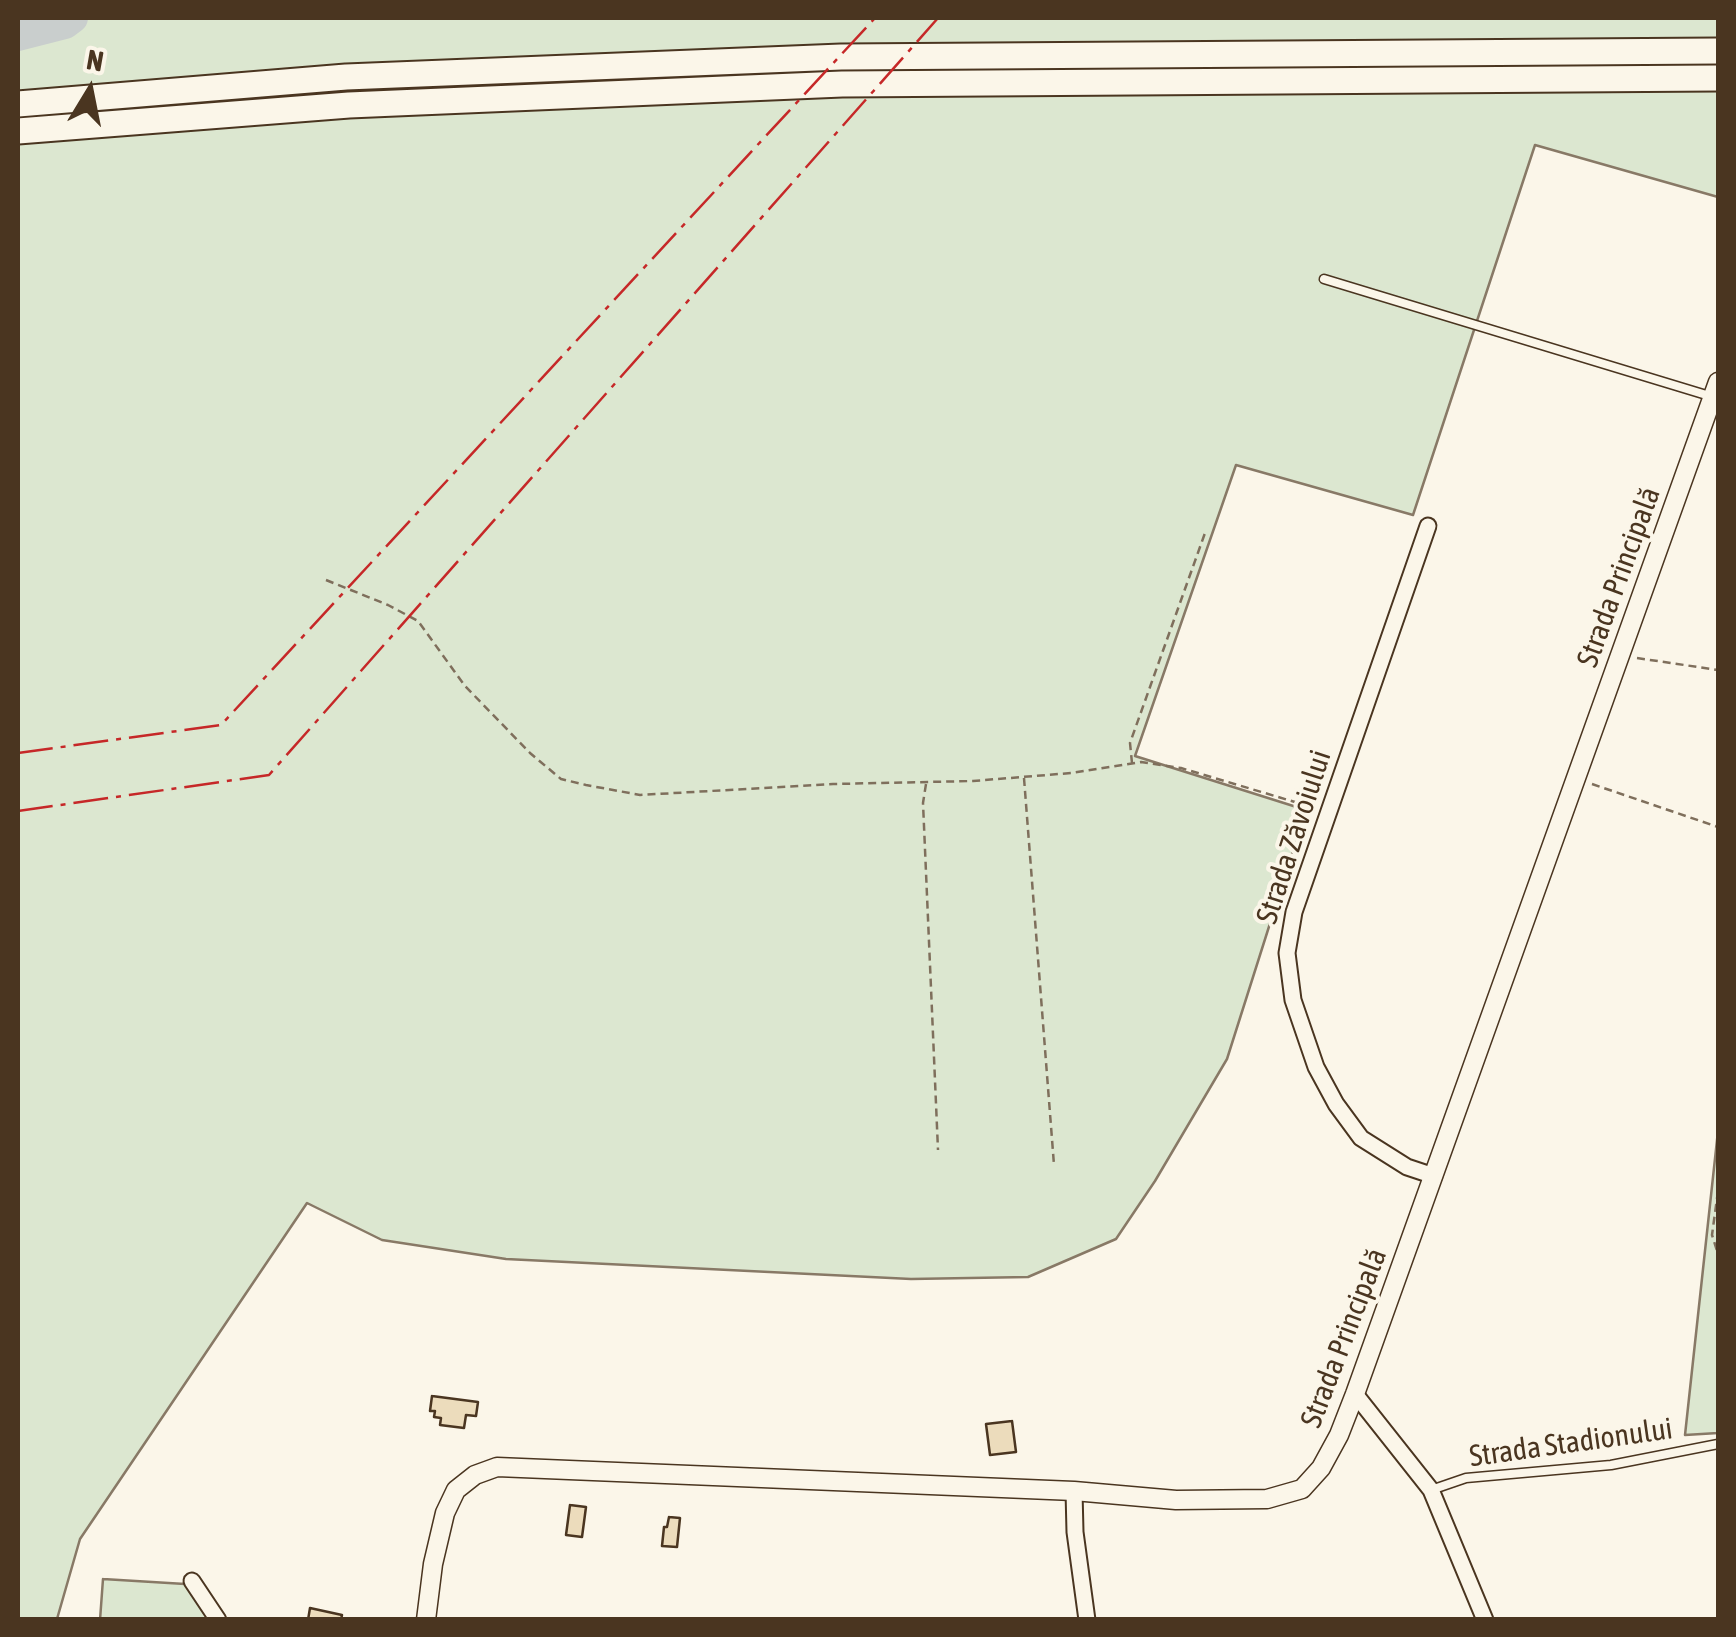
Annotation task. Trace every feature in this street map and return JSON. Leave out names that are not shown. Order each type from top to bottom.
[{"type":"highway","points":[[18,104],[346,77],[841,57],[1718,51]]},
{"type":"highway","points":[[18,131],[349,105],[595,92],[878,84],[1718,78]]},
{"type":"street","name":"Strada Principală","points":[[426,1620],[432,1564],[444,1513],[456,1490],[497,1467],[1074,1491],[1176,1500],[1267,1499],[1302,1489],[1321,1468],[1355,1394],[1716,390]]},
{"type":"street","name":"Strada Zăvoiului","points":[[1428,526],[1294,912],[1287,953],[1293,1000],[1316,1067],[1336,1104],[1362,1138],[1407,1167],[1434,1176]]},
{"type":"street","points":[[1355,1394],[1431,1490],[1486,1620]]},
{"type":"street","points":[[1074,1491],[1075,1532],[1087,1620]]},
{"type":"street","points":[[192,1581],[218,1620]]},
{"type":"lane","points":[[1324,279],[1716,390]]},
{"type":"lane","name":"Strada Stadionului","points":[[1431,1490],[1466,1478],[1611,1465],[1718,1444]]},
{"type":"path","points":[[1132,762],[1130,743],[1205,533]]},
{"type":"path","points":[[326,580],[418,620],[465,686],[560,779],[640,794],[1071,774],[1132,762],[1181,768],[1329,813]]},
{"type":"path","points":[[1620,656],[1718,670]]},
{"type":"path","points":[[1024,777],[1054,1165]]},
{"type":"path","points":[[1576,779],[1718,827]]},
{"type":"path","points":[[926,782],[922,803],[938,1150]]},
{"type":"path","points":[[1718,1191],[1712,1236],[1718,1254]]},
{"type":"green space","points":[[18,18],[1718,18],[1718,197],[1535,145],[1413,515],[1236,465],[1135,756],[1306,810],[1227,1059],[1116,1239],[1028,1277],[911,1279],[506,1259],[382,1240],[307,1203],[80,1539],[57,1619],[18,1619]]},
{"type":"green space","points":[[1718,1131],[1718,1433],[1685,1435]]},
{"type":"green space","points":[[103,1579],[185,1584],[210,1620],[100,1620]]},
{"type":"building","points":[[432,1396],[478,1402],[476,1416],[466,1415],[464,1428],[440,1425],[441,1418],[430,1411]]},
{"type":"building","points":[[1012,1421],[1016,1452],[990,1455],[986,1424]]},
{"type":"building","points":[[570,1505],[586,1507],[582,1537],[566,1535]]},
{"type":"building","points":[[669,1517],[680,1518],[677,1547],[662,1546]]},
{"type":"building","points":[[310,1608],[342,1615],[341,1620],[308,1620]]},
{"type":"waterway","points":[[18,36],[65,24],[73,18]]},
{"type":"power","points":[[18,753],[221,725],[875,18]]},
{"type":"power","points":[[18,811],[269,775],[938,18]]}]
